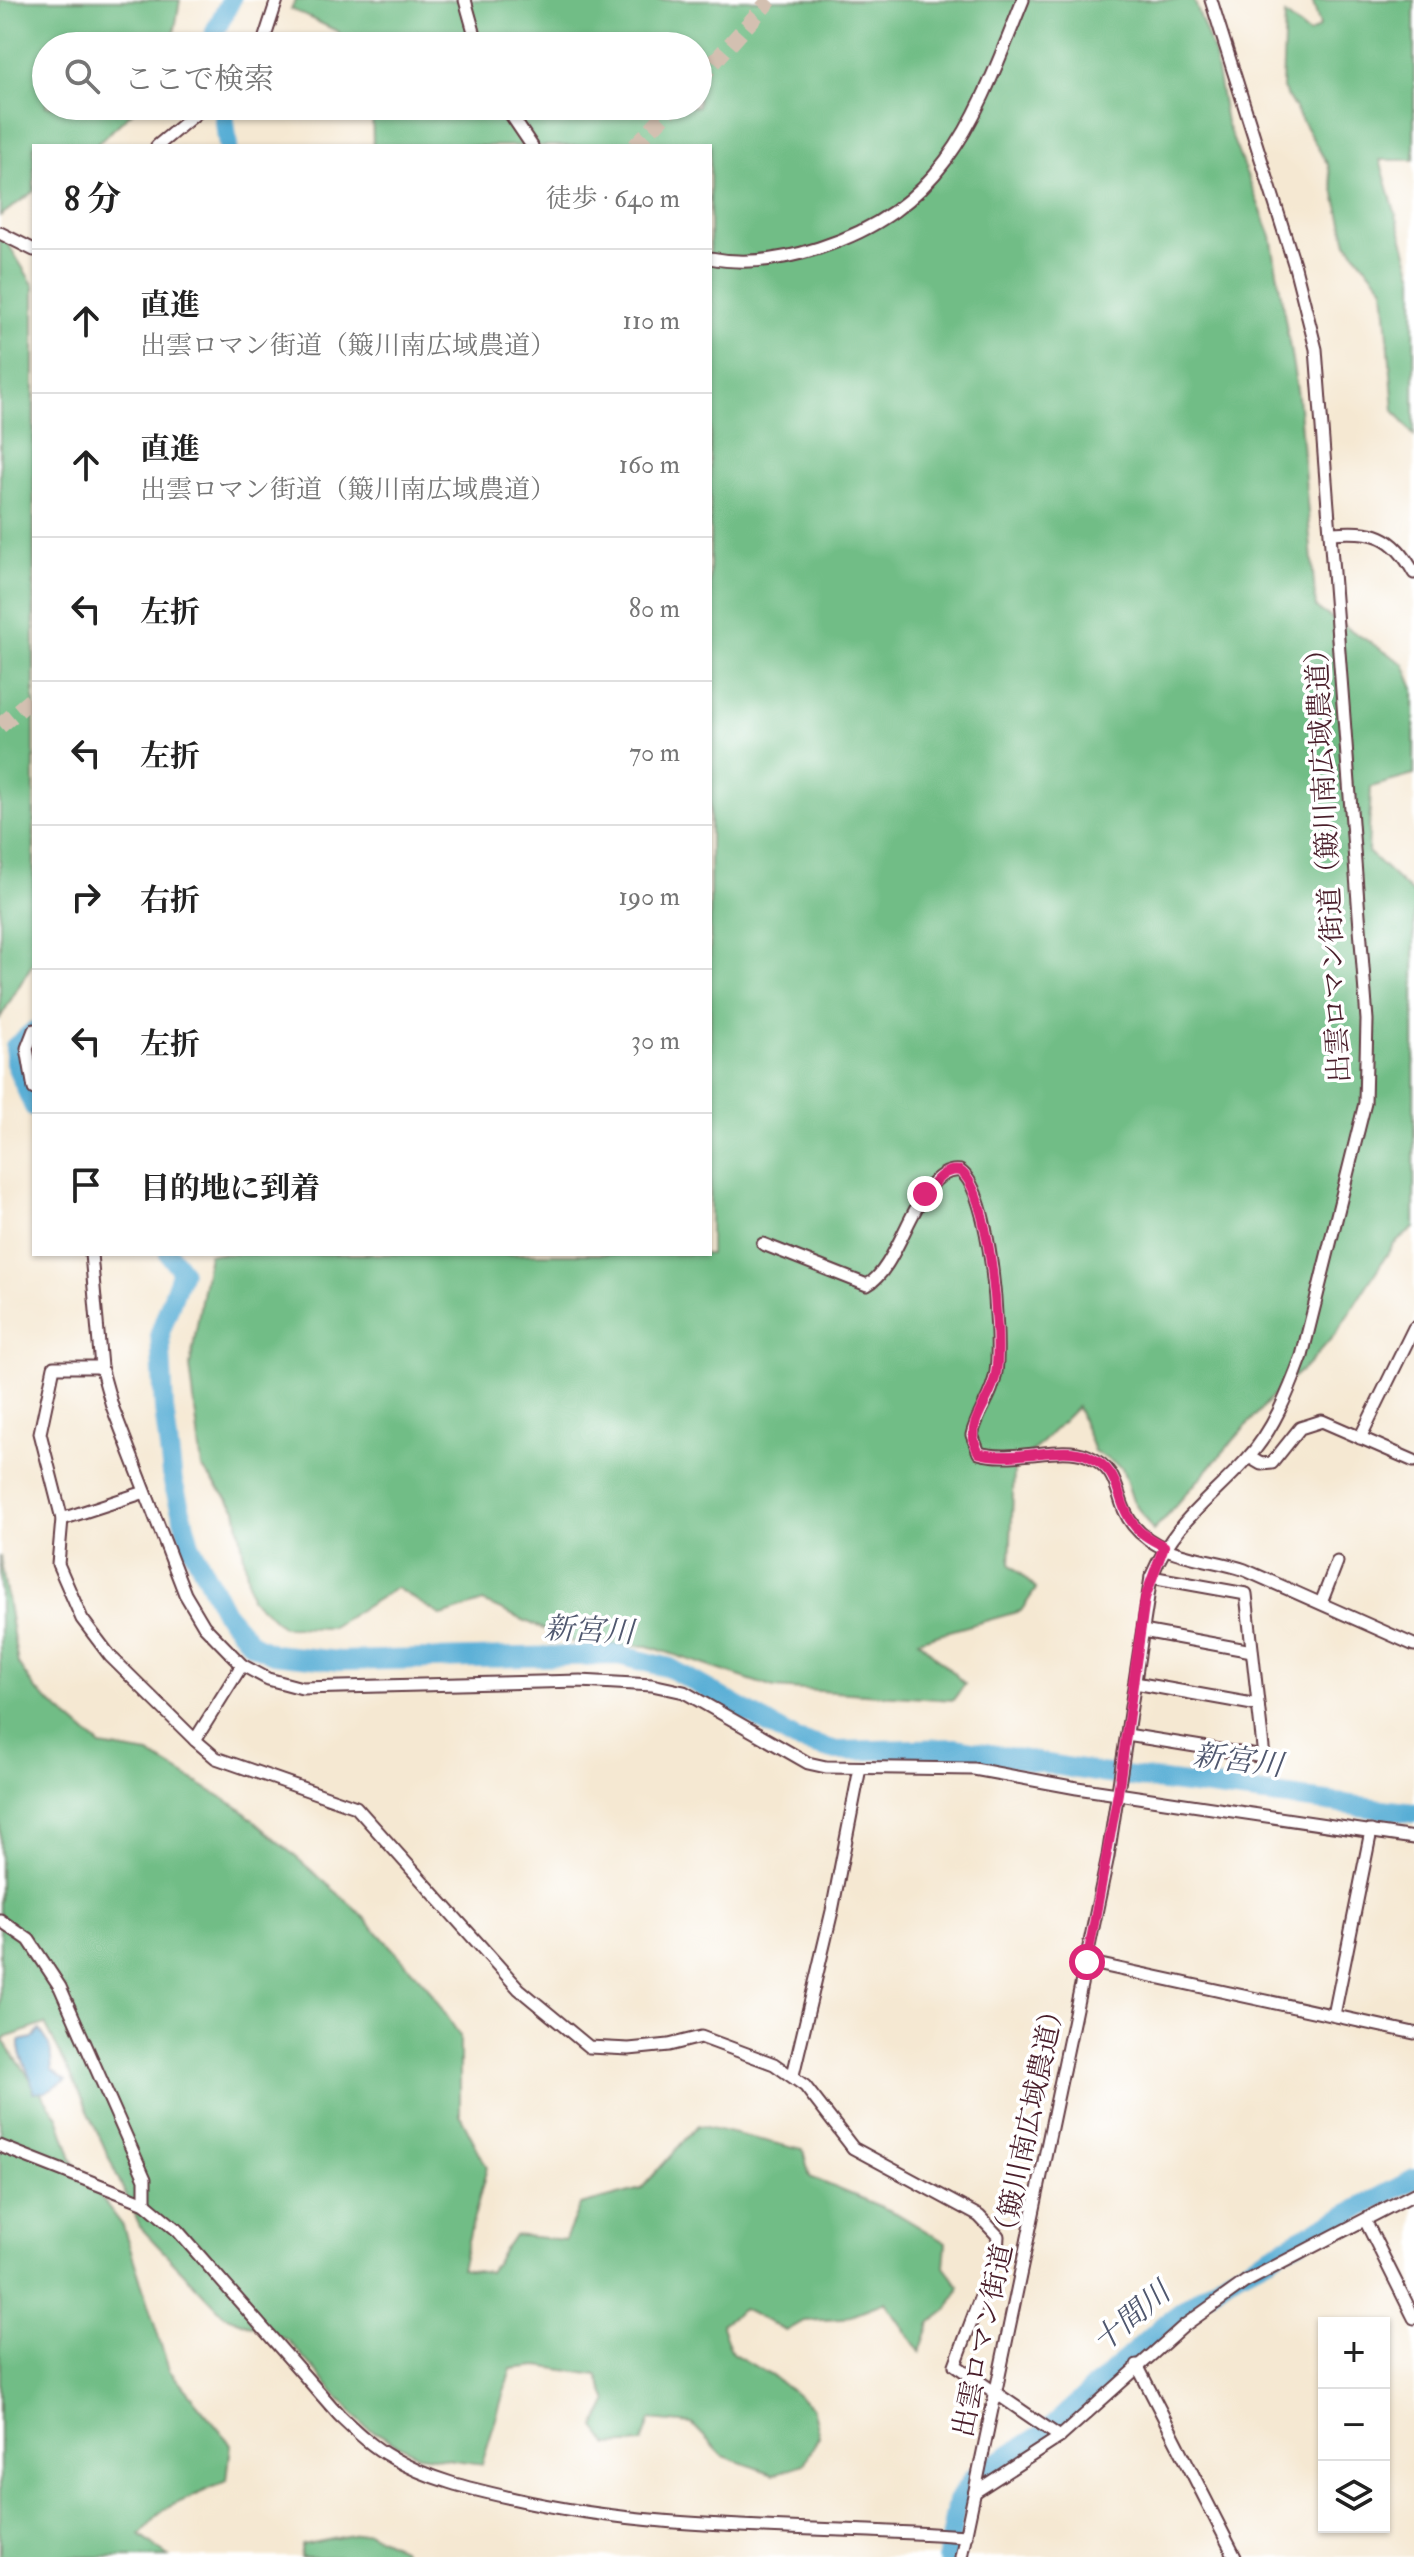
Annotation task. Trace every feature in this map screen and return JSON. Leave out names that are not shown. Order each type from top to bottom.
[{"type":"street","points":[[267,32],[277,0]]},
{"type":"street","points":[[465,0],[474,32]]},
{"type":"street","points":[[712,258],[766,260],[835,243],[886,217],[920,191],[951,157],[977,114],[1023,0]]},
{"type":"street","name":"出雲ロマン街道（簸川南広域農道）","points":[[961,2557],[993,2392],[1087,1962],[1119,1787],[1151,1577],[1164,1546],[1186,1516],[1249,1457],[1289,1392],[1302,1356],[1365,1103],[1367,1020],[1316,349],[1308,312],[1211,0]]},
{"type":"street","points":[[159,144],[188,120]]},
{"type":"street","points":[[514,120],[531,144]]},
{"type":"street","points":[[0,233],[32,249]]},
{"type":"street","points":[[1332,533],[1375,533],[1401,550],[1414,573]]},
{"type":"street","points":[[32,1035],[27,1048],[32,1077]]},
{"type":"street","points":[[763,1244],[867,1285],[894,1252],[925,1194],[940,1175],[951,1169],[966,1174],[985,1224],[991,1256],[997,1346],[996,1376],[976,1419],[973,1444],[979,1453],[995,1458],[1073,1451],[1089,1456],[1116,1479],[1132,1524],[1164,1546],[1180,1555],[1221,1561],[1414,1645]]},
{"type":"street","points":[[91,1256],[101,1367],[112,1406],[185,1594],[204,1626],[242,1665],[268,1679],[302,1688],[580,1681],[652,1685],[684,1692],[808,1763],[860,1768],[914,1765],[974,1769],[1119,1787],[1414,1838]]},
{"type":"street","points":[[1360,1438],[1409,1350],[1414,1328]]},
{"type":"street","points":[[101,1367],[54,1367],[40,1433],[62,1519],[58,1564],[82,1619],[110,1656],[216,1758],[356,1807],[519,1989],[589,2047],[655,2046],[701,2037],[793,2075],[853,2148],[979,2216],[998,2236],[997,2253],[955,2365],[1060,2437]]},
{"type":"street","points":[[1249,1457],[1261,1464],[1272,1463],[1300,1428],[1322,1421],[1414,1461]]},
{"type":"street","points":[[62,1519],[145,1492]]},
{"type":"street","points":[[1321,1603],[1337,1562]]},
{"type":"street","points":[[1127,1735],[1264,1757],[1246,1594],[1151,1577]]},
{"type":"street","points":[[1143,1631],[1252,1651]]},
{"type":"street","points":[[195,1740],[242,1665]]},
{"type":"street","points":[[1135,1683],[1258,1705]]},
{"type":"street","points":[[793,2075],[832,1911],[860,1768]]},
{"type":"street","points":[[1334,2015],[1371,1831]]},
{"type":"street","points":[[0,1920],[29,1940],[60,1987],[145,2179],[145,2203]]},
{"type":"street","points":[[1087,1962],[1414,2033]]},
{"type":"street","points":[[0,2146],[145,2203],[177,2230],[339,2415],[366,2440],[415,2470],[519,2500],[633,2521],[705,2526],[846,2527],[966,2536]]},
{"type":"street","points":[[975,2492],[1060,2437],[1137,2365],[1185,2325],[1245,2282],[1414,2194]]},
{"type":"street","points":[[1365,2220],[1414,2318]]},
{"type":"street","points":[[1137,2365],[1235,2557]]},
{"type":"green space","points":[[0,0],[180,0],[174,32],[32,32],[32,120],[124,120],[97,144],[32,144],[32,192],[0,216]]},
{"type":"green space","points":[[296,0],[1194,0],[1214,54],[1226,122],[1271,236],[1298,396],[1316,608],[1404,664],[1414,689],[1414,775],[1371,787],[1368,852],[1414,895],[1414,1228],[1393,1245],[1337,1332],[1308,1365],[1280,1388],[1153,1531],[1133,1501],[1122,1468],[1094,1451],[1077,1407],[1014,1470],[1010,1564],[1036,1589],[1021,1611],[918,1640],[965,1684],[953,1700],[774,1688],[648,1646],[577,1644],[483,1602],[442,1616],[396,1588],[330,1628],[283,1627],[251,1598],[236,1509],[202,1468],[190,1366],[209,1256],[712,1256],[712,144],[373,144],[372,120],[712,120],[712,32],[339,32],[291,9]]},
{"type":"green space","points":[[1312,0],[1414,0],[1414,160],[1380,160],[1414,277],[1414,436],[1394,410],[1384,288],[1347,243],[1328,165],[1282,87],[1285,15],[1309,34],[1320,26]]},
{"type":"green space","points":[[0,231],[32,283],[32,964],[0,1018]]},
{"type":"green space","points":[[0,1556],[18,1664],[35,1689],[101,1746],[149,1754],[238,1807],[356,1909],[427,1986],[460,2036],[460,2115],[487,2167],[461,2268],[489,2272],[514,2235],[565,2240],[580,2205],[641,2189],[698,2125],[803,2150],[810,2177],[896,2213],[946,2243],[944,2266],[960,2287],[948,2309],[930,2323],[920,2352],[885,2302],[841,2319],[804,2321],[786,2331],[743,2309],[721,2324],[732,2353],[772,2376],[812,2407],[819,2436],[804,2464],[774,2474],[723,2456],[692,2424],[650,2420],[642,2443],[609,2445],[595,2427],[608,2401],[597,2375],[538,2366],[511,2369],[482,2464],[418,2455],[364,2426],[288,2340],[224,2315],[140,2227],[81,2095],[45,2024],[2,2039],[58,2117],[73,2161],[123,2226],[169,2370],[231,2444],[227,2481],[164,2509],[140,2535],[169,2557],[0,2557]]},
{"type":"green space","points":[[367,2532],[402,2549],[407,2557],[300,2557],[302,2545]]},
{"type":"water","points":[[40,2030],[50,2045],[52,2070],[66,2080],[45,2092],[33,2093],[31,2078],[20,2054],[19,2041],[33,2038]]},
{"type":"waterway","name":"新宮川","points":[[215,32],[231,0]]},
{"type":"waterway","name":"新宮川","points":[[225,120],[228,144]]},
{"type":"waterway","name":"新宮川","points":[[32,1033],[15,1047],[15,1063],[32,1102]]},
{"type":"waterway","name":"新宮川","points":[[171,1256],[182,1271],[160,1333],[164,1409],[173,1482],[190,1544],[225,1613],[252,1644],[273,1654],[339,1661],[619,1655],[670,1668],[796,1740],[837,1751],[956,1748],[1100,1773],[1414,1813]]},
{"type":"waterway","name":"十間川","points":[[947,2557],[957,2502],[973,2478],[1046,2432],[1166,2323],[1228,2278],[1414,2179]]},
{"type":"tunnel","points":[[712,64],[770,0]]},
{"type":"tunnel","points":[[637,144],[660,120]]},
{"type":"tunnel","points":[[0,726],[32,699]]},
{"type":"route","points":[[925,1194],[940,1175],[951,1169],[966,1174],[985,1224],[991,1256],[997,1368],[972,1435],[979,1453],[995,1458],[1056,1455],[1073,1451],[1089,1456],[1116,1479],[1132,1524],[1147,1538],[1164,1546],[1145,1598],[1143,1631],[1108,1856],[1087,1962]]}]
